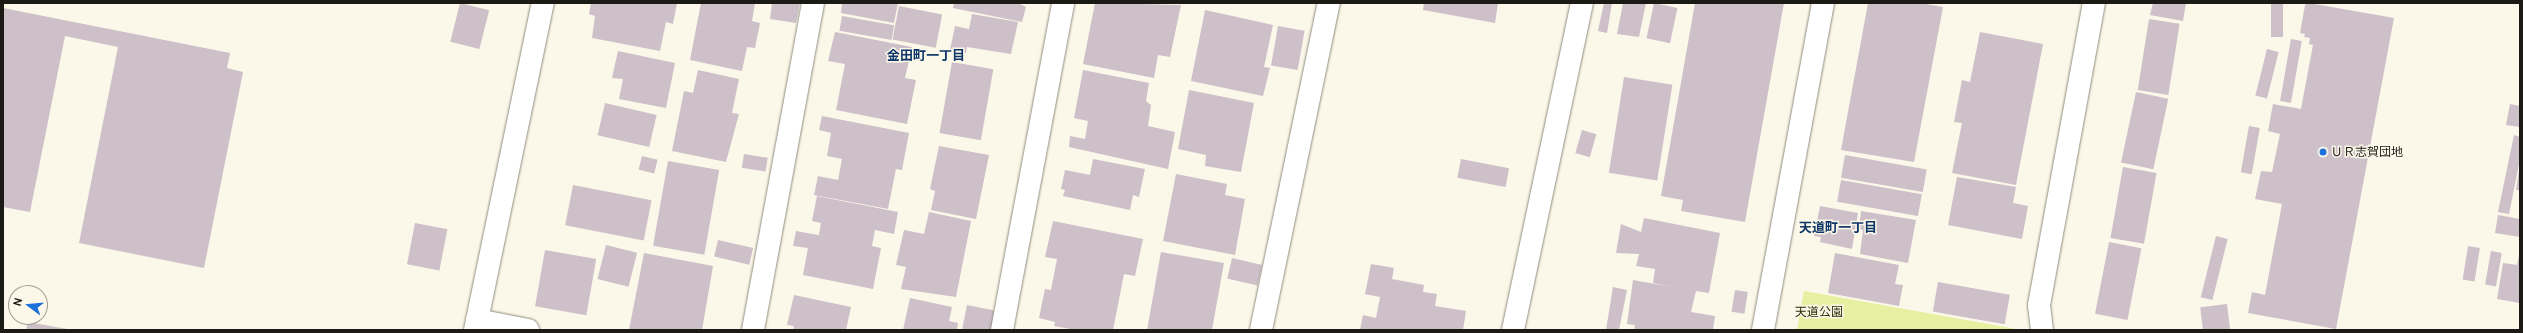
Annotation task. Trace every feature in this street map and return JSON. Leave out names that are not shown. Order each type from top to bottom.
[{"type":"street","points":[[528,330],[476,325],[543,3]]},
{"type":"street","points":[[753,330],[812,3]]},
{"type":"street","points":[[1002,330],[1063,3]]},
{"type":"street","points":[[1261,330],[1329,3]]},
{"type":"street","points":[[1513,330],[1582,3]]},
{"type":"street","points":[[1763,330],[1823,3]]},
{"type":"street","points":[[2042,330],[2039,305],[2094,3]]},
{"type":"green space","name":"天道公園","points":[[1804,291],[2016,329],[2017,330],[1797,330]]},
{"type":"building","points":[[460,3],[489,10],[479,49],[450,42]]},
{"type":"building","points":[[591,3],[677,3],[673,24],[666,22],[660,51],[592,38],[595,16],[589,14]]},
{"type":"building","points":[[701,3],[755,3],[752,21],[760,23],[755,48],[747,47],[742,71],[690,60]]},
{"type":"building","points":[[772,3],[800,3],[796,23],[770,19]]},
{"type":"building","points":[[842,3],[898,3],[894,23],[841,13]]},
{"type":"building","points":[[954,3],[1018,3],[1026,7],[1022,22],[953,8]]},
{"type":"building","points":[[1095,3],[1181,5],[1170,57],[1158,55],[1154,78],[1083,64]]},
{"type":"building","points":[[1424,3],[1498,3],[1495,23],[1423,10]]},
{"type":"building","points":[[1604,3],[1612,3],[1607,33],[1598,31]]},
{"type":"building","points":[[1623,3],[1646,3],[1639,37],[1617,34]]},
{"type":"building","points":[[1654,3],[1677,8],[1670,43],[1647,38]]},
{"type":"building","points":[[1695,3],[1784,3],[1745,222],[1681,211],[1683,200],[1661,196]]},
{"type":"building","points":[[1868,3],[1920,3],[1943,7],[1914,162],[1841,150]]},
{"type":"building","points":[[2153,3],[2186,3],[2183,21],[2150,15]]},
{"type":"building","points":[[2271,3],[2283,3],[2283,37],[2271,37]]},
{"type":"building","name":"ＵＲ志賀団地","points":[[2309,3],[2394,18],[2336,329],[2248,313],[2252,292],[2265,295],[2282,204],[2255,199],[2261,171],[2272,172],[2280,134],[2268,131],[2273,104],[2301,109],[2313,45],[2309,44],[2310,38],[2304,37],[2305,34],[2300,33],[2305,5]]},
{"type":"building","points":[[899,6],[942,14],[936,48],[893,39]]},
{"type":"building","points":[[3,8],[230,53],[227,68],[243,72],[204,268],[79,243],[118,47],[65,36],[30,212],[3,207]]},
{"type":"building","points":[[1205,10],[1273,25],[1264,67],[1270,68],[1263,96],[1191,81]]},
{"type":"building","points":[[972,14],[1018,22],[1011,54],[967,47],[966,53],[950,50],[955,26],[969,29]]},
{"type":"building","points":[[842,16],[894,25],[892,40],[839,31]]},
{"type":"building","points":[[2149,19],[2180,24],[2168,95],[2138,90]]},
{"type":"building","points":[[1278,26],[1305,31],[1298,70],[1271,65]]},
{"type":"building","points":[[835,32],[912,47],[905,78],[916,80],[907,124],[836,110],[845,64],[828,61]]},
{"type":"building","points":[[1980,32],[2043,44],[2016,185],[1952,173],[1962,123],[1954,122],[1962,80],[1970,82]]},
{"type":"building","points":[[2291,39],[2302,41],[2291,103],[2280,101]]},
{"type":"building","points":[[2267,49],[2279,52],[2267,98],[2255,96]]},
{"type":"building","points":[[618,51],[675,63],[666,108],[619,99],[623,79],[612,78]]},
{"type":"building","points":[[952,62],[993,69],[981,140],[939,133]]},
{"type":"building","points":[[698,70],[739,79],[732,113],[739,114],[726,162],[672,151],[684,91],[693,93]]},
{"type":"building","points":[[1083,70],[1149,83],[1146,101],[1151,105],[1148,126],[1175,132],[1168,169],[1069,147],[1070,136],[1085,139],[1088,121],[1074,118]]},
{"type":"building","points":[[1624,77],[1672,85],[1657,180],[1609,173]]},
{"type":"building","points":[[1189,90],[1254,103],[1241,172],[1205,166],[1206,155],[1178,149]]},
{"type":"building","points":[[2136,92],[2168,99],[2153,169],[2121,162]]},
{"type":"building","points":[[605,103],[657,115],[649,147],[598,135]]},
{"type":"building","points":[[2510,104],[2520,106],[2520,127],[2506,125]]},
{"type":"building","points":[[822,116],[909,133],[902,170],[896,169],[888,209],[814,195],[818,176],[838,180],[842,159],[827,156],[831,133],[819,130]]},
{"type":"building","points":[[2249,126],[2260,128],[2252,174],[2241,172]]},
{"type":"building","points":[[1582,130],[1596,134],[1590,157],[1575,153]]},
{"type":"building","points":[[2514,135],[2520,137],[2520,159],[2509,214],[2498,212]]},
{"type":"building","points":[[939,146],[989,155],[976,219],[931,210],[935,191],[930,189]]},
{"type":"building","points":[[744,154],[768,158],[766,172],[742,168]]},
{"type":"building","points":[[1845,155],[1927,169],[1923,192],[1841,178]]},
{"type":"building","points":[[642,156],[658,160],[654,173],[639,170]]},
{"type":"building","points":[[1093,159],[1145,169],[1139,197],[1133,195],[1130,210],[1063,196],[1065,190],[1061,189],[1065,170],[1090,175]]},
{"type":"building","points":[[1461,159],[1509,168],[1505,187],[1457,178]]},
{"type":"building","points":[[668,161],[719,170],[704,255],[653,246]]},
{"type":"building","points":[[2123,167],[2156,173],[2144,244],[2110,238]]},
{"type":"building","points":[[2519,171],[2520,190],[2516,190]]},
{"type":"building","points":[[1176,174],[1227,184],[1225,195],[1245,199],[1235,255],[1163,241]]},
{"type":"building","points":[[1957,177],[2016,187],[2013,203],[2028,206],[2022,239],[1948,225]]},
{"type":"building","points":[[1841,180],[1922,194],[1918,216],[1837,202]]},
{"type":"building","points":[[573,185],[652,200],[644,241],[565,225]]},
{"type":"building","points":[[817,196],[898,212],[894,234],[875,230],[872,246],[881,248],[873,289],[803,275],[808,248],[793,246],[796,231],[835,238],[819,235],[821,223],[812,221]]},
{"type":"building","points":[[1820,206],[1858,213],[1852,249],[1820,242],[1821,237],[1814,236]]},
{"type":"building","points":[[1861,211],[1916,220],[1908,263],[1860,254],[1863,230],[1859,229]]},
{"type":"building","points":[[929,212],[971,221],[956,297],[901,289],[906,267],[896,265],[904,230],[924,234]]},
{"type":"building","points":[[2498,215],[2520,219],[2520,237],[2495,233]]},
{"type":"building","points":[[1644,218],[1720,233],[1709,293],[1696,291],[1691,312],[1715,316],[1713,330],[1634,330],[1635,325],[1627,324],[1633,280],[1672,287],[1653,283],[1655,269],[1636,266],[1639,254],[1616,253],[1621,224],[1641,232]]},
{"type":"building","points":[[1053,221],[1143,239],[1135,276],[1124,274],[1113,330],[1075,330],[1054,326],[1055,322],[1039,318],[1045,289],[1051,290],[1057,259],[1045,257]]},
{"type":"building","points":[[415,223],[447,229],[439,271],[407,264]]},
{"type":"building","points":[[2216,236],[2228,239],[2212,300],[2201,297]]},
{"type":"building","points":[[718,240],[753,248],[749,265],[714,257]]},
{"type":"building","points":[[2109,242],[2141,248],[2127,320],[2095,314]]},
{"type":"building","points":[[606,245],[637,253],[629,287],[598,279]]},
{"type":"building","points":[[2468,246],[2480,248],[2475,281],[2463,280]]},
{"type":"building","points":[[545,250],[596,259],[586,315],[535,306]]},
{"type":"building","points":[[2491,251],[2502,253],[2496,286],[2485,284]]},
{"type":"building","points":[[1161,252],[1224,263],[1212,330],[1147,330]]},
{"type":"building","points":[[644,253],[713,266],[702,330],[629,330]]},
{"type":"building","points":[[1835,253],[1899,265],[1895,284],[1903,285],[1899,306],[1828,293]]},
{"type":"building","points":[[2519,256],[2520,303],[2497,299],[2503,263],[2517,265]]},
{"type":"building","points":[[1232,258],[1262,265],[1257,285],[1227,278]]},
{"type":"building","points":[[1371,264],[1394,268],[1392,279],[1424,285],[1423,292],[1437,294],[1435,306],[1466,311],[1463,330],[1360,330],[1363,315],[1376,318],[1380,297],[1365,294]]},
{"type":"building","points":[[1938,282],[2010,295],[2005,324],[1933,312]]},
{"type":"building","points":[[1613,287],[1627,290],[1619,330],[1606,330]]},
{"type":"building","points":[[1735,290],[1748,292],[1744,314],[1732,312]]},
{"type":"building","points":[[794,295],[851,307],[846,330],[793,330],[794,326],[787,325]]},
{"type":"building","points":[[910,298],[952,307],[949,321],[958,323],[957,330],[903,330]]},
{"type":"building","points":[[2227,304],[2230,330],[2203,330],[2200,307]]},
{"type":"building","points":[[967,305],[997,311],[994,330],[962,330]]},
{"type":"building","points":[[27,325],[45,325],[67,329],[66,330],[26,330]]},
{"type":"place","name":"ＵＲ志賀団地","points":[[2323,152]]},
{"type":"district","name":"金田町一丁目","points":[[926,55]]},
{"type":"district","name":"天道町一丁目","points":[[1838,227]]}]
